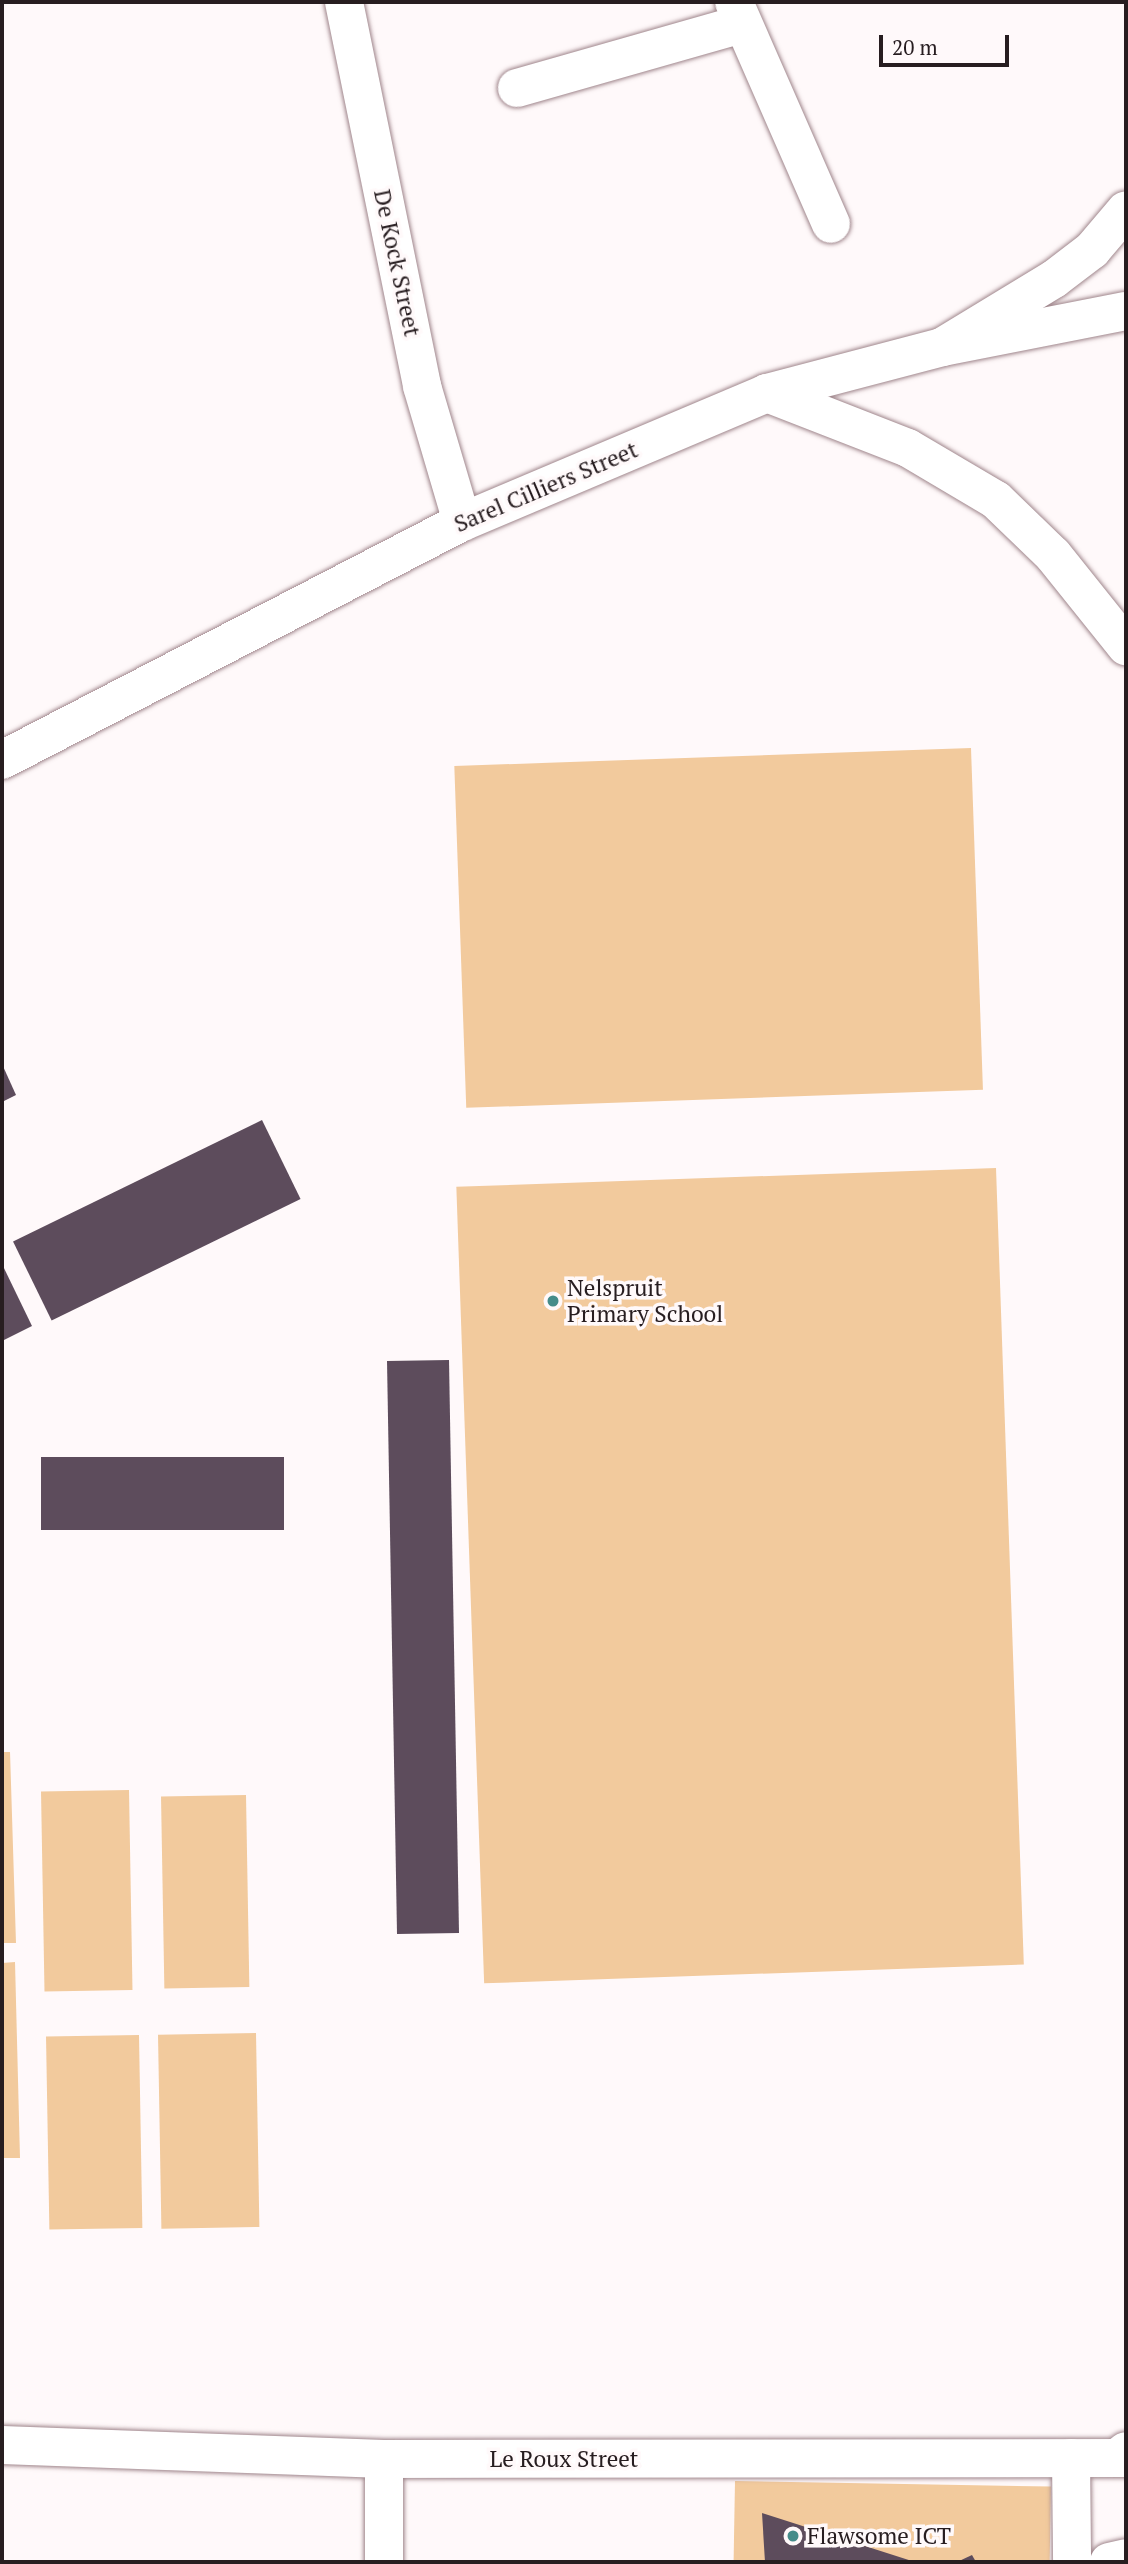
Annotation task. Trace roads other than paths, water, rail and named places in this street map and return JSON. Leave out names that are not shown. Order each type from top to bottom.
[{"type":"street","name":"De Kock Street","points":[[344,2],[422,386],[462,522]]},
{"type":"street","points":[[517,88],[738,13],[831,225]]},
{"type":"street","points":[[942,347],[1054,279],[1092,250],[1126,210]]},
{"type":"street","name":"Sarel Cilliers Street","points":[[2,760],[462,522],[767,393],[942,347],[1126,311]]},
{"type":"street","points":[[767,393],[908,448],[996,500],[1053,555],[1126,646]]},
{"type":"street","name":"Le Roux Street","points":[[2,2445],[384,2459],[1123,2456]]},
{"type":"street","points":[[1071,2458],[1072,2562]]},
{"type":"street","points":[[384,2459],[384,2562]]},
{"type":"street","points":[[1109,2562],[1126,2558]]},
{"type":"place","name":"Nelspruit Primary School","points":[[553,1301]]},
{"type":"place","name":"Flawsome ICT","points":[[793,2536]]}]
